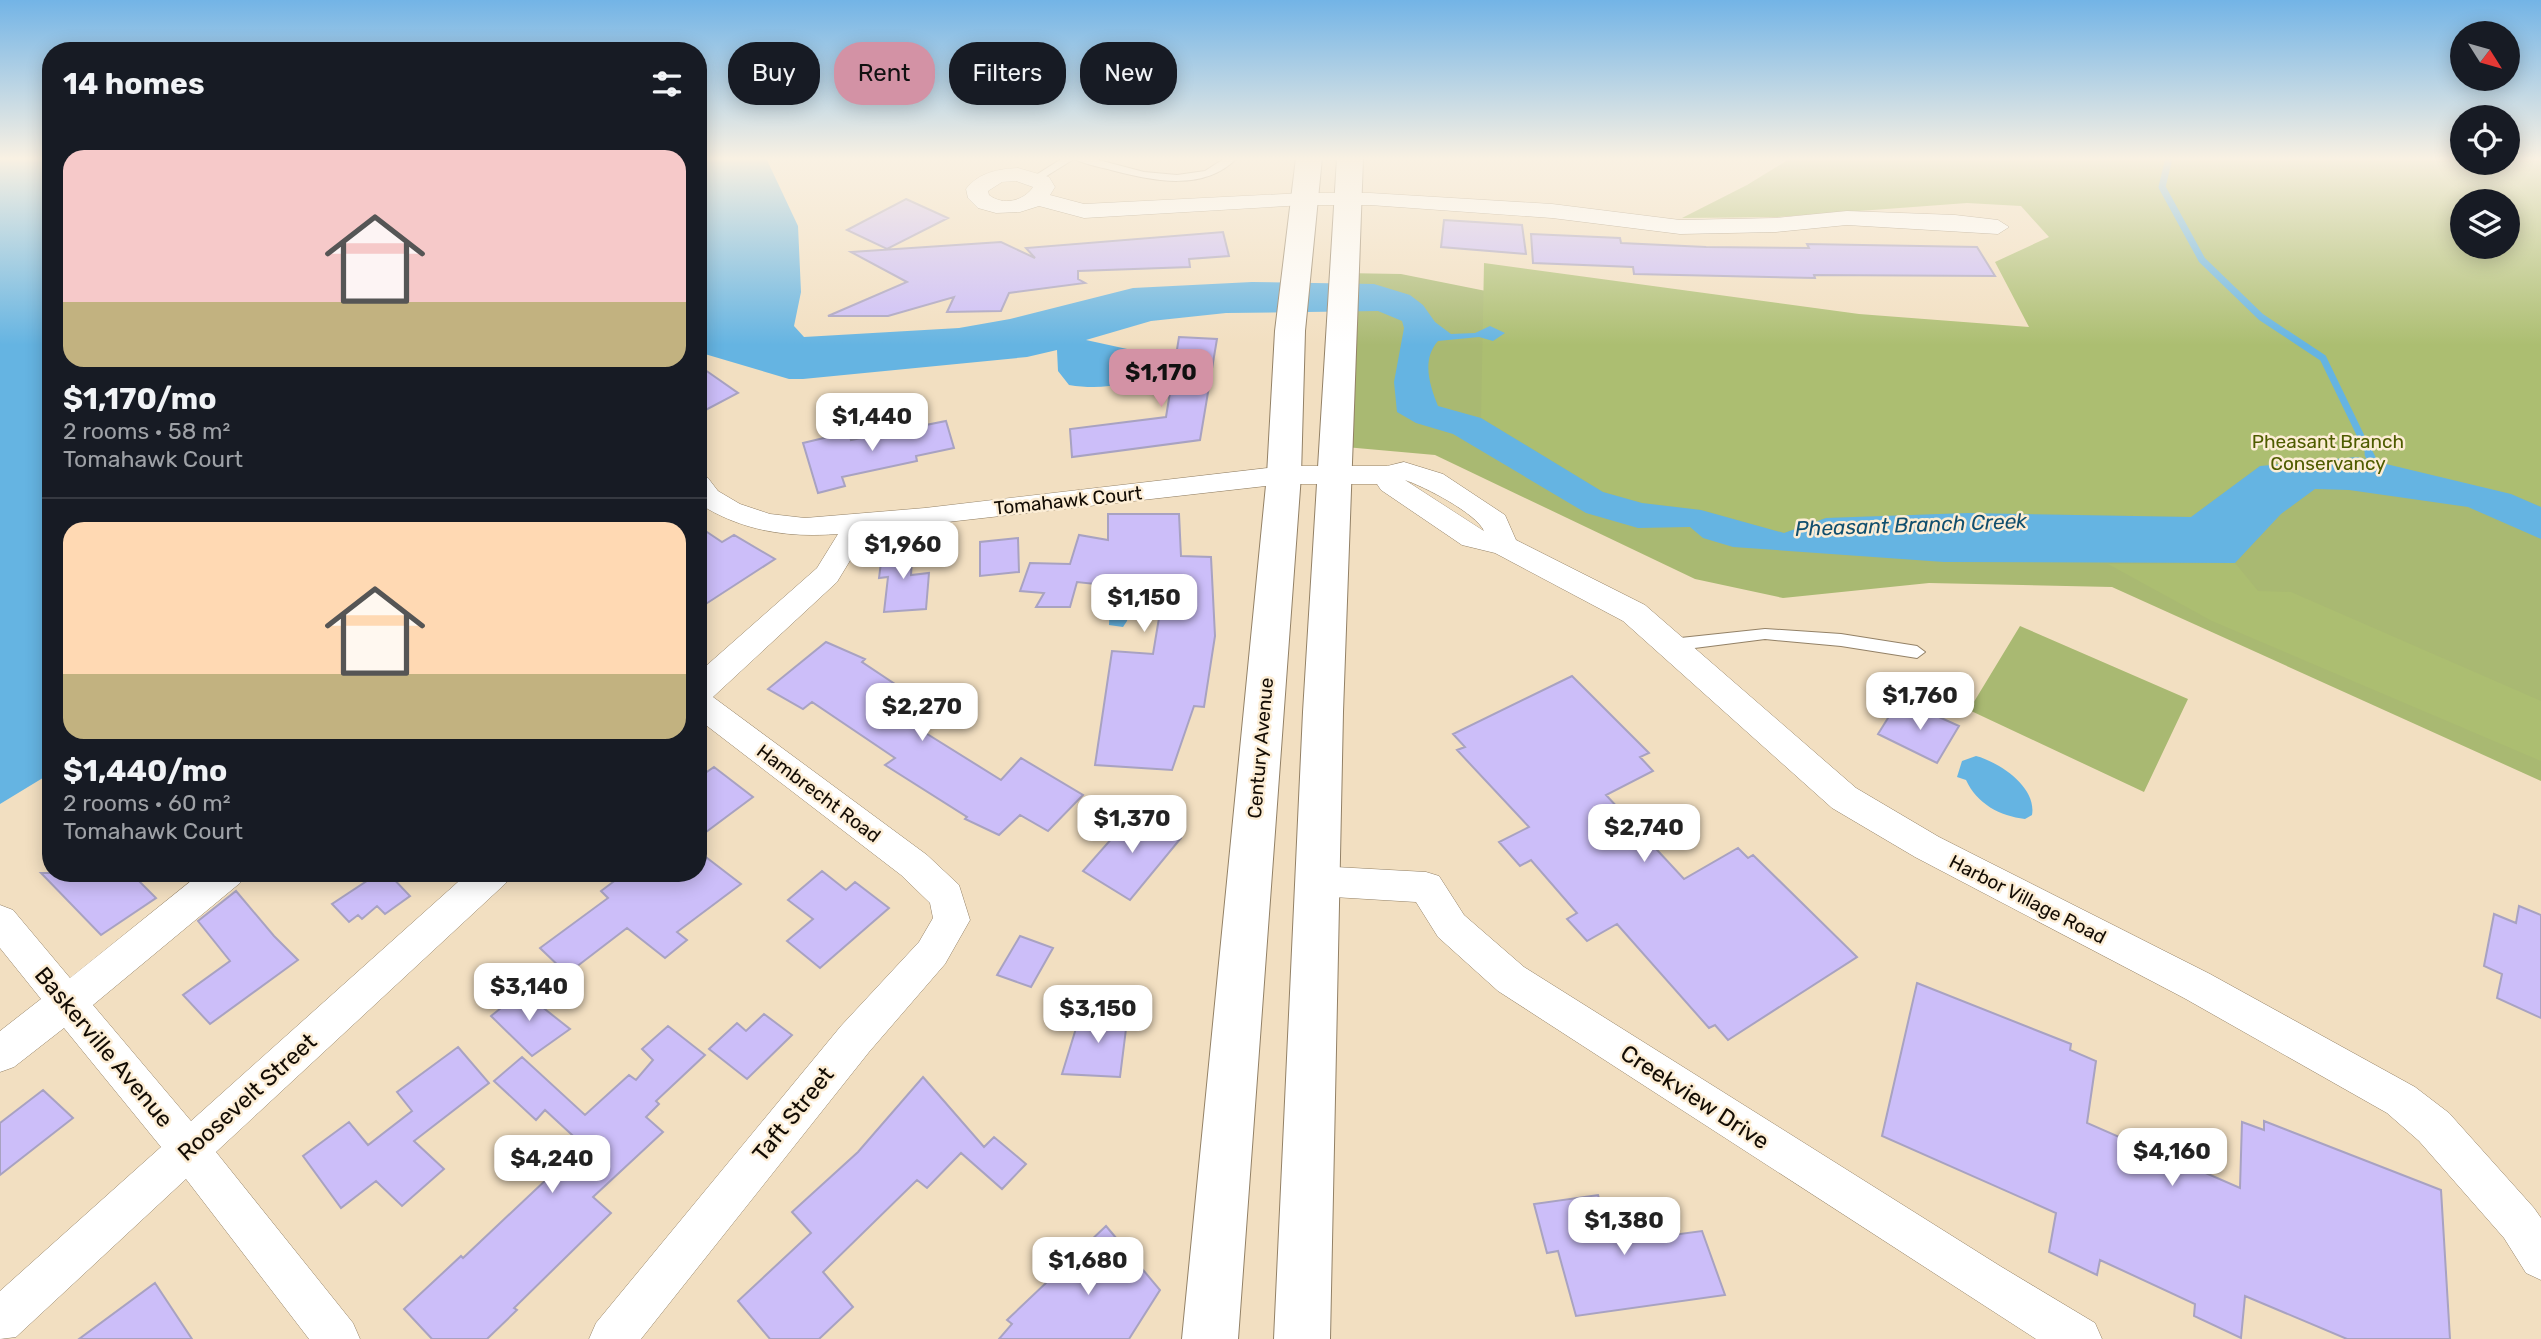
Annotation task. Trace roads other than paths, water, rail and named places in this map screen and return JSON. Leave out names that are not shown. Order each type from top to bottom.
[{"type":"main road","name":"Century Avenue","points":[[1210,1339],[1284,475],[1290,331],[1301,220]]},
{"type":"main road","points":[[1302,1339],[1333,474],[1347,220]]},
{"type":"street","points":[[1623,220],[1680,228],[1822,220]]},
{"type":"street","points":[[1914,220],[1998,227]]},
{"type":"street","points":[[1284,475],[1387,475],[1404,471],[1433,480],[1494,522],[1501,531],[1504,546]]},
{"type":"street","name":"Tomahawk Court","points":[[707,496],[730,511],[768,523],[804,527],[857,524],[1284,475]]},
{"type":"street","name":"Harbor Village Road","points":[[1387,475],[1391,484],[1472,538],[1504,546],[1634,612],[1844,798],[1927,847],[2197,986],[2401,1100],[2434,1127],[2519,1223],[2541,1258]]},
{"type":"street","points":[[707,684],[827,575],[840,558],[857,524]]},
{"type":"street","name":"Hambrecht Road","points":[[707,709],[892,848],[939,887]]},
{"type":"street","name":"Creekview Drive","points":[[1317,881],[1426,887],[1451,926],[1511,979],[1984,1282],[2079,1339]]},
{"type":"street","points":[[0,1054],[121,961],[216,882]]},
{"type":"street","name":"Roosevelt Street","points":[[0,1321],[483,882]]},
{"type":"street","name":"Taft Street","points":[[612,1339],[839,1057],[945,936],[952,913],[939,887]]},
{"type":"street","name":"Baskerville Avenue","points":[[0,921],[189,1150],[337,1339]]},
{"type":"lane","points":[[1438,516],[1465,500]]},
{"type":"lane","points":[[1671,645],[1765,634],[1841,640],[1917,652]]},
{"type":"water","points":[[0,220],[42,220],[42,778],[0,804]]},
{"type":"water","name":"Pheasant Branch Creek","points":[[707,220],[795,220],[798,226],[801,292],[794,326],[804,337],[959,328],[1010,319],[1133,288],[1252,282],[1374,284],[1410,295],[1423,305],[1435,322],[1451,334],[1475,333],[1490,326],[1505,333],[1493,341],[1479,337],[1438,341],[1428,365],[1438,406],[1481,418],[1603,492],[1642,503],[1701,510],[1784,533],[1826,518],[1968,513],[2191,517],[2260,466],[2357,457],[2511,494],[2541,507],[2541,539],[2468,507],[2349,490],[2315,489],[2281,514],[2235,563],[1944,562],[1733,547],[1703,538],[1690,527],[1638,528],[1586,513],[1453,434],[1416,423],[1397,412],[1394,382],[1404,328],[1402,321],[1378,311],[1226,313],[1151,321],[1086,340],[1150,354],[1153,365],[1144,372],[1124,382],[1103,387],[1069,385],[1058,371],[1057,350],[1027,357],[789,379],[707,355]]},
{"type":"water","points":[[1120,597],[1126,598],[1130,605],[1123,627],[1109,625],[1110,604]]},
{"type":"water","points":[[1976,756],[2005,770],[2023,786],[2029,795],[2032,815],[2025,819],[1998,812],[1976,796],[1966,780],[1957,777],[1962,761]]},
{"type":"waterway","points":[[2180,220],[2202,260],[2261,317],[2323,358],[2370,455]]},
{"type":"waterway","points":[[2369,454],[2377,470]]},
{"type":"park label","name":"Pheasant Branch Conservancy","points":[[2328,452]]}]
